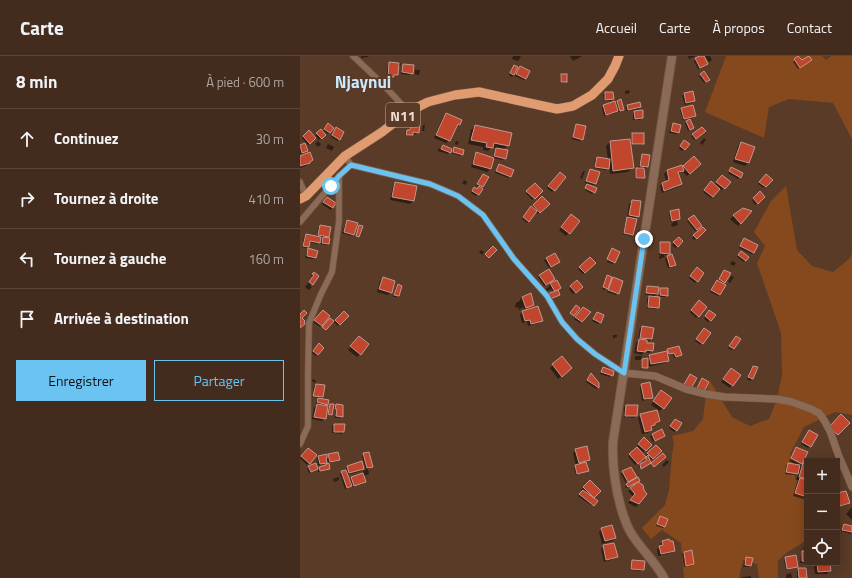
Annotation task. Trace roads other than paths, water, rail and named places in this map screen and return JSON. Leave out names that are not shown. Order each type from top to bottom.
[{"type":"highway","name":"N11","points":[[303,198],[346,156],[382,132],[408,112],[428,102],[454,95],[479,92],[557,109],[573,106],[592,94],[608,79],[619,56]]},
{"type":"main road","points":[[664,578],[632,535],[625,520],[615,484],[612,465],[613,442],[672,56]]},
{"type":"street","points":[[353,56],[386,86],[408,112]]},
{"type":"street","points":[[346,156],[351,165],[430,184],[458,196],[483,215],[514,259],[547,296],[562,322],[577,339],[595,354],[624,373],[655,376],[686,389],[706,394],[725,397],[777,399],[792,402],[819,413],[830,431],[852,487]]},
{"type":"street","points":[[300,222],[339,176],[351,165]]},
{"type":"street","points":[[300,444],[308,426],[310,323],[321,294],[332,272],[340,221],[339,176]]},
{"type":"street","points":[[300,182],[303,198]]},
{"type":"district","name":"Njaynui","points":[[363,82]]}]
